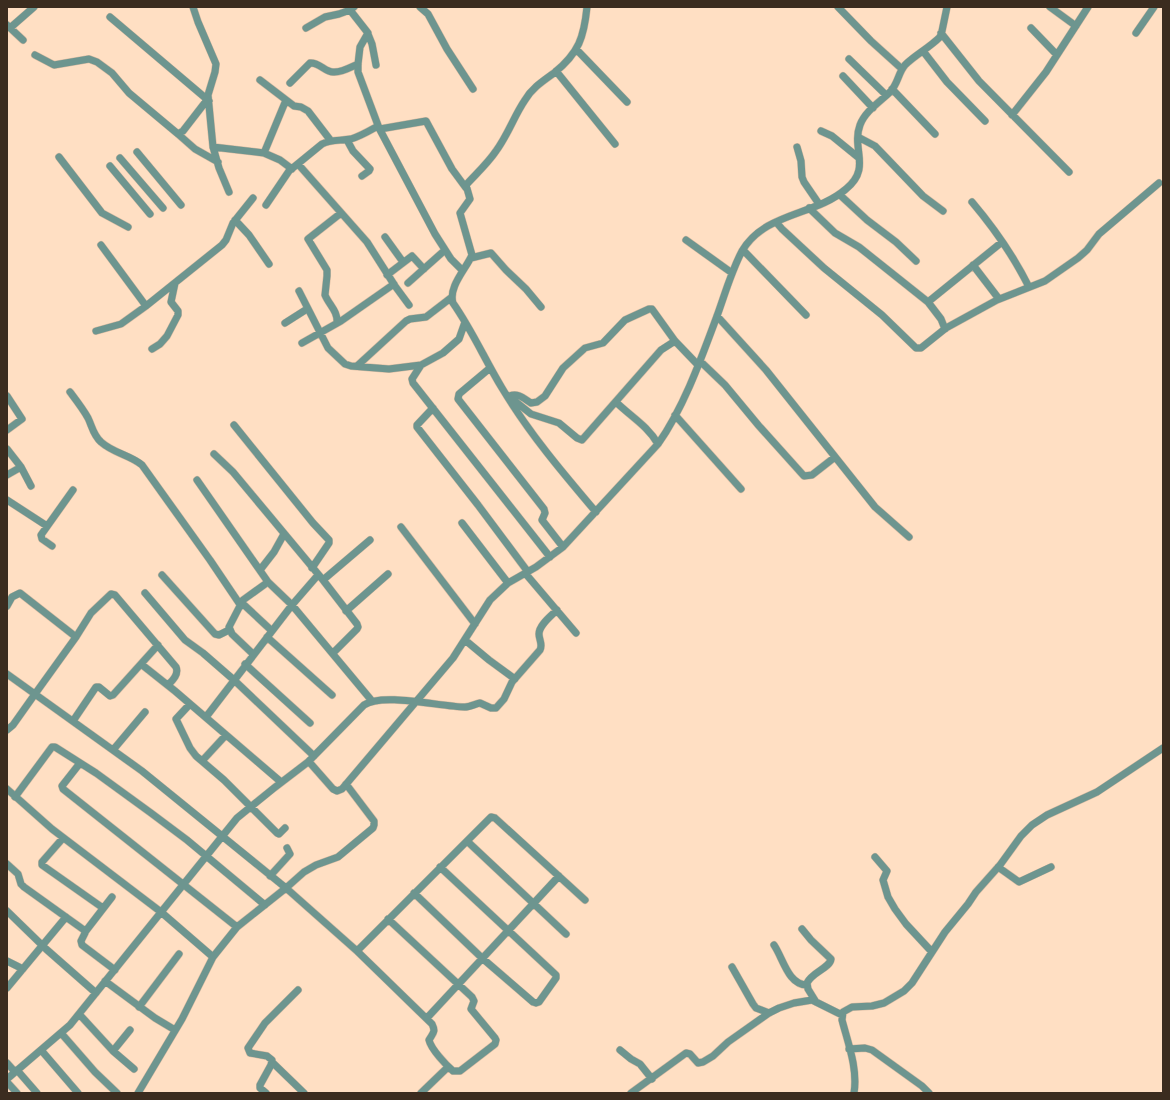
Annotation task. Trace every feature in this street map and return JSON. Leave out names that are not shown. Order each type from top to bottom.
[{"type":"street","points":[[23,40],[8,27],[34,7]]},
{"type":"street","points":[[193,7],[216,64],[215,72],[208,92],[208,101],[213,147],[229,192]]},
{"type":"street","points":[[420,7],[428,14],[447,49],[473,89]]},
{"type":"street","points":[[466,188],[466,185],[496,152],[516,114],[530,93],[556,71],[576,49],[585,29],[587,7]]},
{"type":"street","points":[[838,7],[871,41],[902,69]]},
{"type":"street","points":[[308,762],[335,790],[339,791],[454,658],[490,600],[508,583],[550,558],[563,548],[658,444],[675,415],[699,363],[732,273],[743,250],[751,240],[768,225],[840,195],[856,179],[859,172],[858,137],[860,123],[892,90],[902,69],[936,41],[941,33],[947,7]]},
{"type":"street","points":[[1050,7],[1076,26]]},
{"type":"street","points":[[1012,115],[1046,72],[1088,7]]},
{"type":"street","points":[[1136,33],[1154,7]]},
{"type":"street","points":[[306,28],[325,17],[352,9],[368,34],[372,44],[376,65]]},
{"type":"street","points":[[110,17],[208,101]]},
{"type":"street","points":[[1031,28],[1057,55]]},
{"type":"street","points":[[941,33],[978,81],[1069,172]]},
{"type":"street","points":[[368,34],[360,47],[358,72],[379,128],[435,234],[445,250],[462,270]]},
{"type":"street","points":[[576,49],[627,102]]},
{"type":"street","points":[[923,51],[947,82],[985,121]]},
{"type":"street","points":[[35,55],[54,65],[89,59],[98,62],[112,73],[129,93],[195,149],[218,162]]},
{"type":"street","points":[[849,59],[886,95]]},
{"type":"street","points":[[290,83],[310,63],[334,73],[358,64]]},
{"type":"street","points":[[556,71],[615,144]]},
{"type":"street","points":[[843,76],[873,108]]},
{"type":"street","points":[[260,80],[294,106],[301,107],[308,111],[331,141]]},
{"type":"street","points":[[892,90],[935,134]]},
{"type":"street","points":[[264,153],[286,100]]},
{"type":"street","points":[[178,134],[208,101]]},
{"type":"street","points":[[266,205],[285,176],[322,144],[331,141],[347,140],[379,128],[426,120],[452,169],[466,188],[470,199],[460,213],[472,253],[472,258]]},
{"type":"street","points":[[821,131],[832,136],[859,158]]},
{"type":"street","points":[[858,137],[875,146],[923,196],[943,212]]},
{"type":"street","points":[[347,140],[353,151],[370,170],[362,176]]},
{"type":"street","points":[[213,147],[264,153],[295,166],[367,242],[409,305]]},
{"type":"street","points":[[797,147],[801,161],[802,177],[819,204]]},
{"type":"street","points":[[137,152],[181,205]]},
{"type":"street","points":[[59,156],[102,213],[128,228]]},
{"type":"street","points":[[120,158],[163,208]]},
{"type":"street","points":[[110,166],[150,214]]},
{"type":"street","points":[[776,222],[824,268],[882,315],[916,348],[921,348],[945,329],[999,299],[1046,280],[1078,258],[1087,250],[1099,234],[1159,183]]},
{"type":"street","points":[[840,195],[867,220],[896,242],[916,261]]},
{"type":"street","points":[[96,331],[121,324],[175,284],[222,246],[235,220],[253,198]]},
{"type":"street","points":[[972,202],[984,216],[1021,270],[1029,287]]},
{"type":"street","points":[[809,208],[835,234],[859,247],[928,302],[941,319],[945,329]]},
{"type":"street","points":[[337,323],[338,317],[336,312],[324,295],[328,276],[326,270],[308,239],[341,213]]},
{"type":"street","points":[[235,220],[270,264]]},
{"type":"street","points":[[385,237],[403,262]]},
{"type":"street","points":[[686,240],[732,273]]},
{"type":"street","points":[[928,302],[1002,242]]},
{"type":"street","points":[[101,245],[146,306]]},
{"type":"street","points":[[408,283],[445,250]]},
{"type":"street","points":[[743,250],[806,315]]},
{"type":"street","points":[[357,366],[408,320],[426,317],[452,297],[462,270],[472,258],[491,253],[506,270],[526,288],[541,307]]},
{"type":"street","points":[[387,274],[412,256],[424,269]]},
{"type":"street","points":[[973,265],[999,299]]},
{"type":"street","points":[[152,349],[160,344],[167,336],[178,316],[178,311],[172,302],[175,284]]},
{"type":"street","points":[[302,343],[337,323],[394,284]]},
{"type":"street","points":[[299,291],[319,333],[328,348],[345,364],[389,369],[421,365],[443,353],[456,343],[461,336],[465,322]]},
{"type":"street","points":[[452,297],[490,368],[531,434],[561,472],[596,512]]},
{"type":"street","points":[[285,323],[307,309]]},
{"type":"street","points":[[507,394],[521,396],[531,403],[539,401],[545,396],[563,368],[586,348],[603,343],[625,320],[647,309],[652,309],[675,341],[725,385],[759,426],[804,476],[812,476],[835,457]]},
{"type":"street","points":[[717,316],[766,370],[875,507],[910,537]]},
{"type":"street","points":[[507,394],[531,414],[559,423],[581,440],[585,438],[662,350],[675,341]]},
{"type":"street","points":[[421,365],[412,379],[414,386],[433,408],[550,558]]},
{"type":"street","points":[[490,368],[459,394],[458,399],[544,509],[545,513],[542,520],[563,548]]},
{"type":"street","points":[[70,392],[88,419],[94,433],[101,442],[142,465],[241,604],[332,695]]},
{"type":"street","points":[[7,396],[22,419],[7,430]]},
{"type":"street","points":[[616,402],[629,415],[646,428],[658,444]]},
{"type":"street","points":[[433,408],[417,425],[417,427],[478,505],[527,572],[576,633]]},
{"type":"street","points":[[675,415],[741,489]]},
{"type":"street","points":[[234,425],[313,523],[329,540],[329,543],[312,568]]},
{"type":"street","points":[[7,449],[21,467],[31,486]]},
{"type":"street","points":[[214,454],[233,472],[346,610],[358,627],[333,653]]},
{"type":"street","points":[[7,476],[21,467]]},
{"type":"street","points":[[197,480],[268,582],[292,605],[372,701]]},
{"type":"street","points":[[52,546],[41,538],[41,535],[73,490]]},
{"type":"street","points":[[7,500],[47,526]]},
{"type":"street","points":[[462,523],[508,583]]},
{"type":"street","points":[[401,527],[475,624]]},
{"type":"street","points":[[260,570],[274,552],[284,534]]},
{"type":"street","points":[[206,717],[245,664],[292,605],[320,578],[370,540]]},
{"type":"street","points":[[346,610],[388,574]]},
{"type":"street","points":[[162,575],[215,634],[219,635],[230,630]]},
{"type":"street","points":[[254,654],[230,630],[229,627],[243,600],[268,582]]},
{"type":"street","points":[[7,606],[15,594],[20,593],[76,637]]},
{"type":"street","points":[[145,593],[185,640],[203,653],[234,680],[314,756]]},
{"type":"street","points":[[7,730],[13,725],[36,694],[91,613],[113,594],[177,669],[176,674],[168,685]]},
{"type":"street","points":[[17,1093],[7,1080],[61,1033],[79,1014],[237,818],[308,762],[364,705],[372,701],[417,702],[465,707],[480,703],[491,708],[496,708],[504,699],[509,686],[542,647],[539,635],[540,628],[557,610]]},
{"type":"street","points":[[465,640],[515,679]]},
{"type":"street","points":[[73,721],[96,687],[99,687],[112,696],[158,645]]},
{"type":"street","points":[[141,664],[206,717],[281,782]]},
{"type":"street","points":[[245,664],[310,723]]},
{"type":"street","points":[[8,675],[142,771],[286,888],[357,951],[427,1018],[435,1029],[429,1042],[448,1067],[453,1071],[460,1071],[495,1044],[496,1040],[471,1009],[474,1002],[473,999],[388,919]]},
{"type":"street","points":[[190,704],[176,721],[190,748],[277,833],[279,834],[285,828]]},
{"type":"street","points":[[113,750],[145,712]]},
{"type":"street","points":[[202,761],[226,735]]},
{"type":"street","points":[[15,797],[52,747],[55,747],[151,813],[265,905]]},
{"type":"street","points":[[854,1093],[854,1071],[842,1016],[843,1012],[847,1008],[884,1003],[904,991],[912,983],[945,932],[976,892],[998,868],[1021,836],[1032,825],[1047,815],[1097,792],[1163,748]]},
{"type":"street","points":[[80,763],[62,786],[63,789],[237,927]]},
{"type":"street","points":[[138,1093],[175,1030],[213,957],[237,927],[311,868],[341,855],[373,828],[374,821],[346,784]]},
{"type":"street","points":[[7,789],[63,838],[161,912],[213,957]]},
{"type":"street","points":[[357,951],[440,867],[467,842],[490,817],[493,817],[585,900]]},
{"type":"street","points":[[63,838],[42,862],[42,865],[103,908]]},
{"type":"street","points":[[467,842],[566,934]]},
{"type":"street","points":[[270,876],[290,854],[286,848]]},
{"type":"street","points":[[875,857],[887,870],[883,880],[888,897],[906,924],[932,952]]},
{"type":"street","points":[[7,864],[18,874],[24,887],[85,932]]},
{"type":"street","points":[[414,893],[482,958],[533,1002],[539,1002],[556,978],[556,975],[440,867]]},
{"type":"street","points":[[998,868],[1016,882],[1020,882],[1051,867]]},
{"type":"street","points":[[427,1018],[559,876]]},
{"type":"street","points":[[112,897],[85,932],[81,941],[82,945],[115,970]]},
{"type":"street","points":[[7,911],[43,946],[96,993]]},
{"type":"street","points":[[7,988],[66,917]]},
{"type":"street","points":[[802,929],[831,959],[829,964],[813,975],[807,985]]},
{"type":"street","points":[[774,945],[793,978],[799,984],[807,985]]},
{"type":"street","points":[[139,1007],[179,954]]},
{"type":"street","points":[[7,961],[23,969]]},
{"type":"street","points":[[732,967],[756,1008],[769,1013]]},
{"type":"street","points":[[105,981],[139,1007],[175,1030]]},
{"type":"street","points":[[807,985],[816,1002]]},
{"type":"street","points":[[298,990],[265,1023],[248,1048],[250,1053],[268,1056],[272,1062],[304,1093]]},
{"type":"street","points":[[632,1093],[686,1053],[690,1054],[698,1063],[704,1062],[728,1042],[769,1013],[779,1008],[804,1000],[812,1000],[842,1016]]},
{"type":"street","points":[[79,1014],[113,1051],[134,1069]]},
{"type":"street","points":[[113,1051],[130,1030]]},
{"type":"street","points":[[61,1033],[95,1072],[117,1093]]},
{"type":"street","points":[[849,1049],[865,1048],[872,1050],[922,1086],[929,1093]]},
{"type":"street","points":[[40,1050],[78,1093]]},
{"type":"street","points":[[620,1050],[640,1064],[652,1079]]},
{"type":"street","points":[[266,1093],[260,1088],[260,1085],[272,1062]]},
{"type":"street","points":[[7,1063],[37,1093]]},
{"type":"street","points":[[421,1093],[448,1067]]}]
